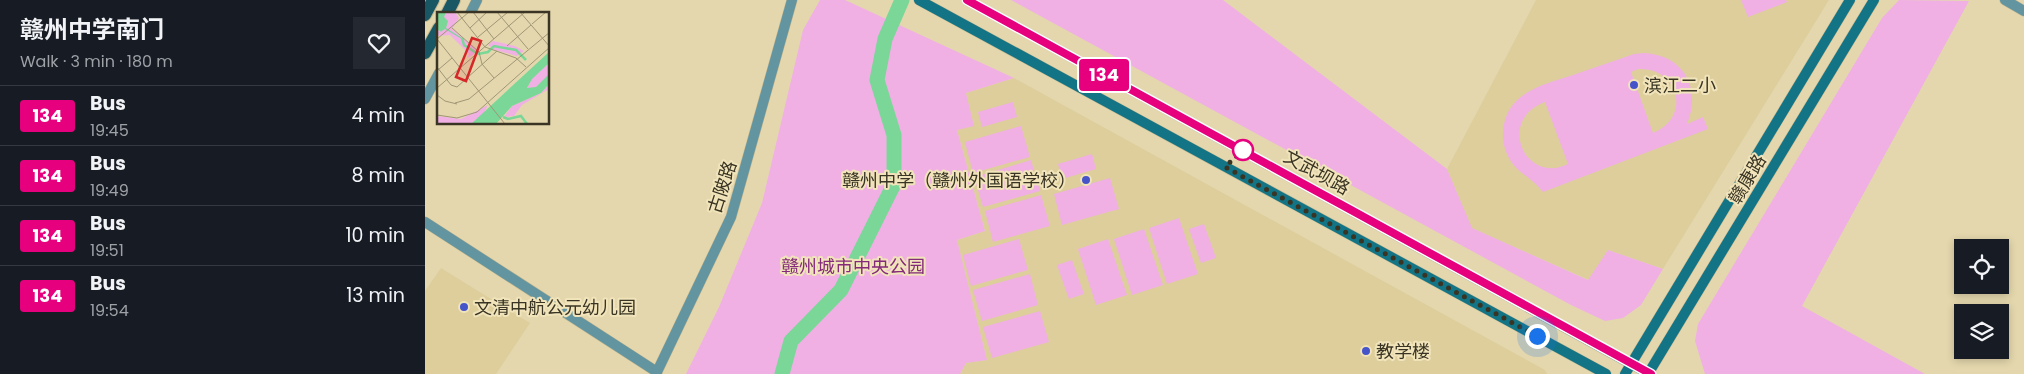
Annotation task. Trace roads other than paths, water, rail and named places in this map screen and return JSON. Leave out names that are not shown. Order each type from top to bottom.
[{"type":"main road","points":[[425,15],[433,0]]},
{"type":"main road","points":[[448,12],[454,0]]},
{"type":"main road","points":[[919,0],[1606,374]]},
{"type":"main road","name":"文武坝路","points":[[967,0],[1649,374]]},
{"type":"main road","name":"赣康路","points":[[1625,374],[1850,0]]},
{"type":"main road","name":"赣康路","points":[[1649,374],[1873,0]]},
{"type":"main road","points":[[425,53],[437,32]]},
{"type":"street","points":[[471,12],[477,0]]},
{"type":"street","name":"古陂路","points":[[657,373],[731,217],[792,0]]},
{"type":"street","points":[[2005,0],[2024,10]]},
{"type":"street","points":[[425,99],[437,77]]},
{"type":"street","points":[[425,222],[657,373]]},
{"type":"waterway","points":[[782,374],[791,341],[841,290],[894,184],[894,135],[877,80],[885,39],[902,0]]},
{"type":"place","name":"滨江二小","points":[[1634,85]]},
{"type":"place","name":"赣州中学（赣州外国语学校）","points":[[1086,180]]},
{"type":"place","name":"文清中航公元幼儿园","points":[[464,307]]},
{"type":"place","name":"教学楼","points":[[1366,351]]},
{"type":"park label","name":"赣州城市中央公园","points":[[853,266]]}]
